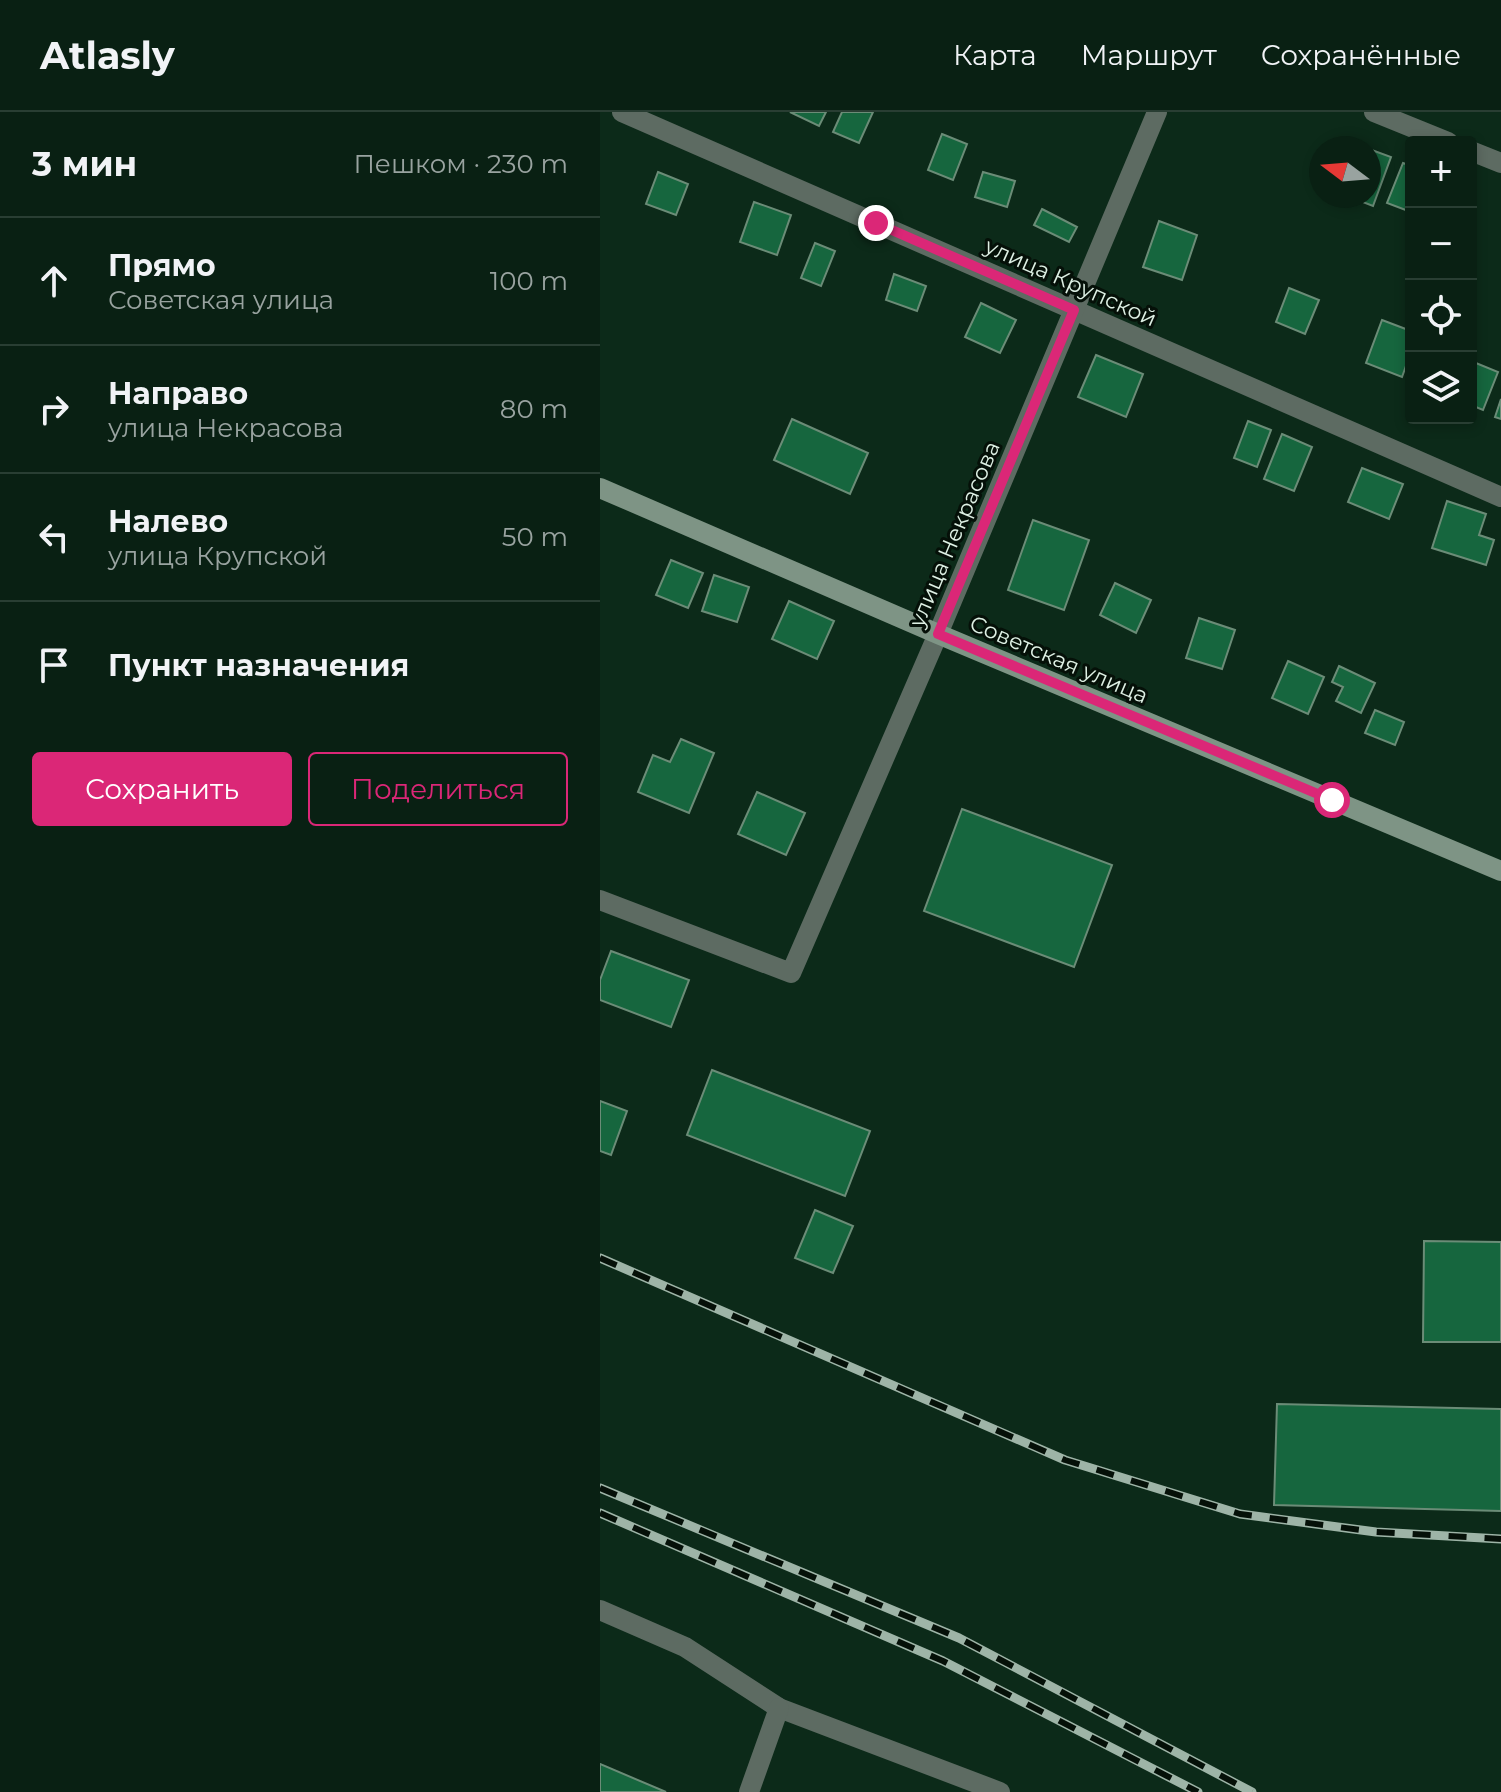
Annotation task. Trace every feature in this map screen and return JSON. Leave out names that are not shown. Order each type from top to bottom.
[{"type":"main road","name":"Советская улица","points":[[600,488],[1501,871]]},
{"type":"street","name":"улица Крупской","points":[[622,112],[1501,497]]},
{"type":"street","name":"улица Некрасова","points":[[600,900],[791,973],[938,634],[1157,112]]},
{"type":"street","points":[[1374,112],[1433,136]]},
{"type":"street","points":[[1477,153],[1501,163]]},
{"type":"street","points":[[600,1610],[685,1647],[779,1708],[1000,1792]]},
{"type":"street","points":[[749,1792],[779,1708]]},
{"type":"building","points":[[790,112],[826,112],[819,126]]},
{"type":"building","points":[[842,112],[873,112],[859,143],[833,132]]},
{"type":"building","points":[[942,134],[967,144],[953,180],[928,170]]},
{"type":"building","points":[[1381,153],[1391,157],[1381,184]]},
{"type":"building","points":[[1403,163],[1405,164],[1405,210],[1387,203]]},
{"type":"building","points":[[658,172],[688,184],[676,215],[646,204]]},
{"type":"building","points":[[983,172],[1015,181],[1007,207],[975,197]]},
{"type":"building","points":[[754,202],[791,215],[777,255],[740,242]]},
{"type":"building","points":[[1042,209],[1077,227],[1069,242],[1034,225]]},
{"type":"building","points":[[1159,221],[1197,235],[1182,280],[1143,267]]},
{"type":"building","points":[[815,243],[835,251],[821,286],[801,278]]},
{"type":"building","points":[[894,274],[926,286],[917,311],[886,300]]},
{"type":"building","points":[[1289,288],[1319,300],[1305,334],[1276,322]]},
{"type":"building","points":[[981,303],[1016,320],[1000,353],[965,337]]},
{"type":"building","points":[[1382,320],[1405,329],[1405,369],[1402,377],[1366,363]]},
{"type":"building","points":[[1096,355],[1143,374],[1126,417],[1078,397]]},
{"type":"building","points":[[1477,363],[1498,372],[1483,410],[1477,408]]},
{"type":"building","points":[[1501,399],[1501,419],[1495,417]]},
{"type":"building","points":[[792,419],[868,453],[850,494],[774,460]]},
{"type":"building","points":[[1248,421],[1271,430],[1257,467],[1234,458]]},
{"type":"building","points":[[1282,434],[1312,447],[1294,491],[1264,479]]},
{"type":"building","points":[[1362,468],[1403,484],[1389,519],[1348,502]]},
{"type":"building","points":[[1447,501],[1486,514],[1479,535],[1494,540],[1486,565],[1432,548]]},
{"type":"building","points":[[1033,520],[1089,540],[1064,610],[1008,590]]},
{"type":"building","points":[[671,560],[703,573],[688,608],[656,595]]},
{"type":"building","points":[[714,575],[749,587],[737,622],[702,611]]},
{"type":"building","points":[[1115,583],[1151,600],[1136,633],[1100,615]]},
{"type":"building","points":[[789,601],[834,621],[817,659],[772,639]]},
{"type":"building","points":[[1199,618],[1235,630],[1222,669],[1186,658]]},
{"type":"building","points":[[1288,661],[1324,677],[1308,714],[1272,698]]},
{"type":"building","points":[[1339,666],[1375,683],[1361,713],[1336,701],[1343,687],[1332,682]]},
{"type":"building","points":[[1375,710],[1404,722],[1395,745],[1365,733]]},
{"type":"building","points":[[681,739],[714,753],[689,813],[638,792],[653,755],[670,762]]},
{"type":"building","points":[[757,792],[805,813],[786,855],[738,834]]},
{"type":"building","points":[[962,809],[1112,865],[1074,967],[924,911]]},
{"type":"building","points":[[611,951],[689,980],[671,1027],[600,1000],[600,980]]},
{"type":"building","points":[[712,1070],[870,1131],[845,1196],[687,1135]]},
{"type":"building","points":[[600,1101],[627,1111],[611,1155],[600,1151]]},
{"type":"building","points":[[815,1210],[853,1226],[833,1273],[795,1258]]},
{"type":"building","points":[[1424,1241],[1501,1242],[1501,1342],[1423,1342]]},
{"type":"building","points":[[1277,1404],[1501,1409],[1501,1511],[1274,1505]]},
{"type":"building","points":[[600,1764],[666,1792],[600,1792]]},
{"type":"railway","points":[[600,1258],[1065,1460],[1240,1514],[1376,1532],[1501,1539]]},
{"type":"railway","points":[[600,1488],[959,1638],[1252,1792]]},
{"type":"railway","points":[[600,1513],[943,1661],[1198,1792]]},
{"type":"route","points":[[876,223],[1074,310],[938,634],[1332,800]]}]
